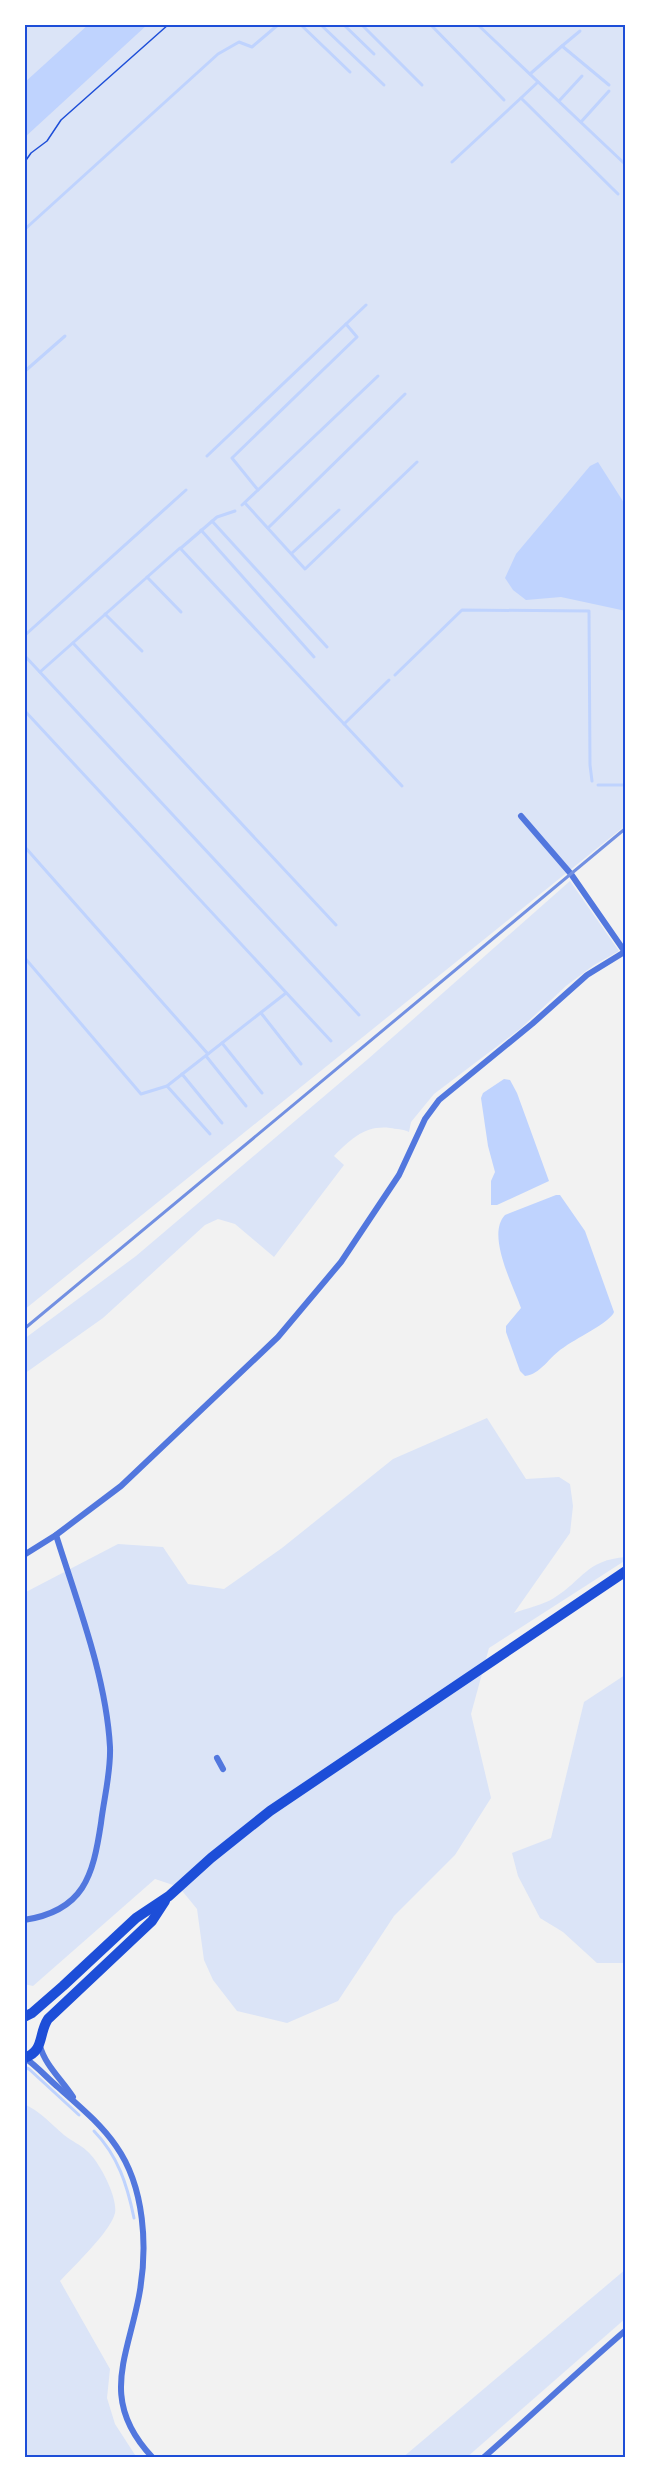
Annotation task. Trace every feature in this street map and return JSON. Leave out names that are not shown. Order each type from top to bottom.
[{"type":"highway","points":[[43,2029],[24,2017],[48,2000],[136,1918],[169,1896],[211,1858],[280,1804],[626,1571]]},
{"type":"highway","points":[[24,2058],[34,2053],[40,2046],[43,2029],[48,2019],[152,1921],[169,1896]]},
{"type":"street","points":[[24,1556],[121,1486],[278,1336],[341,1262],[399,1175],[425,1119],[439,1100],[532,1024],[587,975],[626,951],[571,874],[521,816]]},
{"type":"street","points":[[24,1920],[58,1910],[71,1901],[89,1878],[97,1851],[108,1775],[110,1748],[99,1683],[56,1535]]},
{"type":"street","points":[[217,1758],[223,1769]]},
{"type":"street","points":[[40,2046],[45,2060],[62,2079],[74,2100]]},
{"type":"street","points":[[24,2058],[74,2100],[116,2147],[128,2166],[137,2199],[142,2233],[142,2265],[139,2296],[123,2356],[120,2391],[134,2431],[153,2458]]},
{"type":"street","points":[[483,2458],[626,2330]]},
{"type":"path","points":[[24,163],[31,153],[47,141],[61,120],[169,24]]},
{"type":"shaded area","points":[[24,24],[626,24],[626,825],[24,1310]]},
{"type":"shaded area","points":[[570,881],[619,951],[594,965],[566,986],[520,1029],[434,1094],[411,1122],[409,1132],[390,1128],[373,1129],[359,1134],[346,1144],[334,1156],[344,1165],[274,1257],[235,1224],[218,1219],[205,1225],[103,1318],[24,1374],[24,1339],[136,1256],[368,1059]]},
{"type":"shaded area","points":[[487,1418],[526,1479],[559,1477],[570,1484],[573,1506],[570,1533],[514,1613],[554,1598],[602,1562],[626,1557],[626,1560],[489,1648],[471,1714],[491,1798],[455,1855],[394,1916],[338,2001],[287,2023],[237,2011],[213,1980],[204,1960],[197,1909],[179,1887],[155,1879],[33,1986],[24,1984],[24,1593],[118,1544],[163,1547],[188,1584],[224,1589],[282,1548],[393,1459]]},
{"type":"shaded area","points":[[625,1675],[626,1963],[597,1963],[563,1932],[540,1918],[518,1876],[512,1853],[551,1838],[584,1702]]},
{"type":"shaded area","points":[[24,2104],[92,2156],[107,2180],[114,2198],[115,2213],[107,2229],[60,2281],[110,2369],[107,2398],[115,2424],[137,2458],[24,2458]]},
{"type":"shaded area","points":[[626,2269],[626,2318],[466,2458],[402,2458]]},
{"type":"water","points":[[89,24],[148,24],[24,138],[24,83]]},
{"type":"water","points":[[598,462],[626,506],[626,611],[561,597],[526,600],[513,590],[505,578],[516,554],[590,466]]},
{"type":"water","points":[[504,1079],[510,1080],[517,1093],[549,1181],[497,1205],[491,1205],[491,1181],[495,1172],[488,1146],[481,1098],[483,1093]]},
{"type":"water","points":[[560,1195],[585,1231],[614,1312],[599,1326],[558,1351],[540,1369],[525,1376],[520,1371],[506,1332],[506,1326],[521,1308],[507,1274],[498,1235],[505,1215]]},
{"type":"waterway","points":[[24,230],[218,54],[239,42],[252,47],[279,24]]},
{"type":"waterway","points":[[300,24],[350,72]]},
{"type":"waterway","points":[[320,24],[384,85]]},
{"type":"waterway","points":[[343,24],[374,54]]},
{"type":"waterway","points":[[361,24],[422,85]]},
{"type":"waterway","points":[[430,24],[504,100]]},
{"type":"waterway","points":[[477,24],[626,165]]},
{"type":"waterway","points":[[562,46],[580,31]]},
{"type":"waterway","points":[[530,74],[562,46],[609,85]]},
{"type":"waterway","points":[[559,101],[582,76]]},
{"type":"waterway","points":[[538,82],[521,98],[618,194]]},
{"type":"waterway","points":[[581,122],[609,91]]},
{"type":"waterway","points":[[452,162],[521,98]]},
{"type":"waterway","points":[[207,456],[366,305]]},
{"type":"waterway","points":[[242,505],[258,490],[232,458],[357,337],[346,324]]},
{"type":"waterway","points":[[24,372],[65,336]]},
{"type":"waterway","points":[[258,490],[378,376]]},
{"type":"waterway","points":[[268,528],[405,394]]},
{"type":"waterway","points":[[245,503],[305,569],[417,462]]},
{"type":"waterway","points":[[24,636],[186,490]]},
{"type":"waterway","points":[[292,553],[339,510]]},
{"type":"waterway","points":[[181,548],[217,517],[235,511]]},
{"type":"waterway","points":[[212,521],[327,647]]},
{"type":"waterway","points":[[201,530],[314,657]]},
{"type":"waterway","points":[[40,672],[180,548],[402,786]]},
{"type":"waterway","points":[[147,577],[181,612]]},
{"type":"waterway","points":[[395,675],[462,610],[589,611],[592,781]]},
{"type":"waterway","points":[[105,614],[142,651]]},
{"type":"waterway","points":[[73,643],[336,925]]},
{"type":"waterway","points":[[24,655],[359,1015]]},
{"type":"waterway","points":[[344,724],[389,680]]},
{"type":"waterway","points":[[24,710],[331,1041]]},
{"type":"waterway","points":[[598,785],[626,785]]},
{"type":"waterway","points":[[24,846],[208,1054]]},
{"type":"waterway","points":[[24,957],[141,1094],[167,1086],[286,993]]},
{"type":"waterway","points":[[261,1013],[301,1064]]},
{"type":"waterway","points":[[222,1043],[262,1093]]},
{"type":"waterway","points":[[206,1056],[246,1106]]},
{"type":"waterway","points":[[182,1074],[222,1123]]},
{"type":"waterway","points":[[167,1086],[210,1134]]},
{"type":"waterway","points":[[24,2067],[79,2115]]},
{"type":"waterway","points":[[94,2131],[109,2150],[120,2171],[134,2218]]},
{"type":"railway","points":[[24,1329],[626,828]]}]
